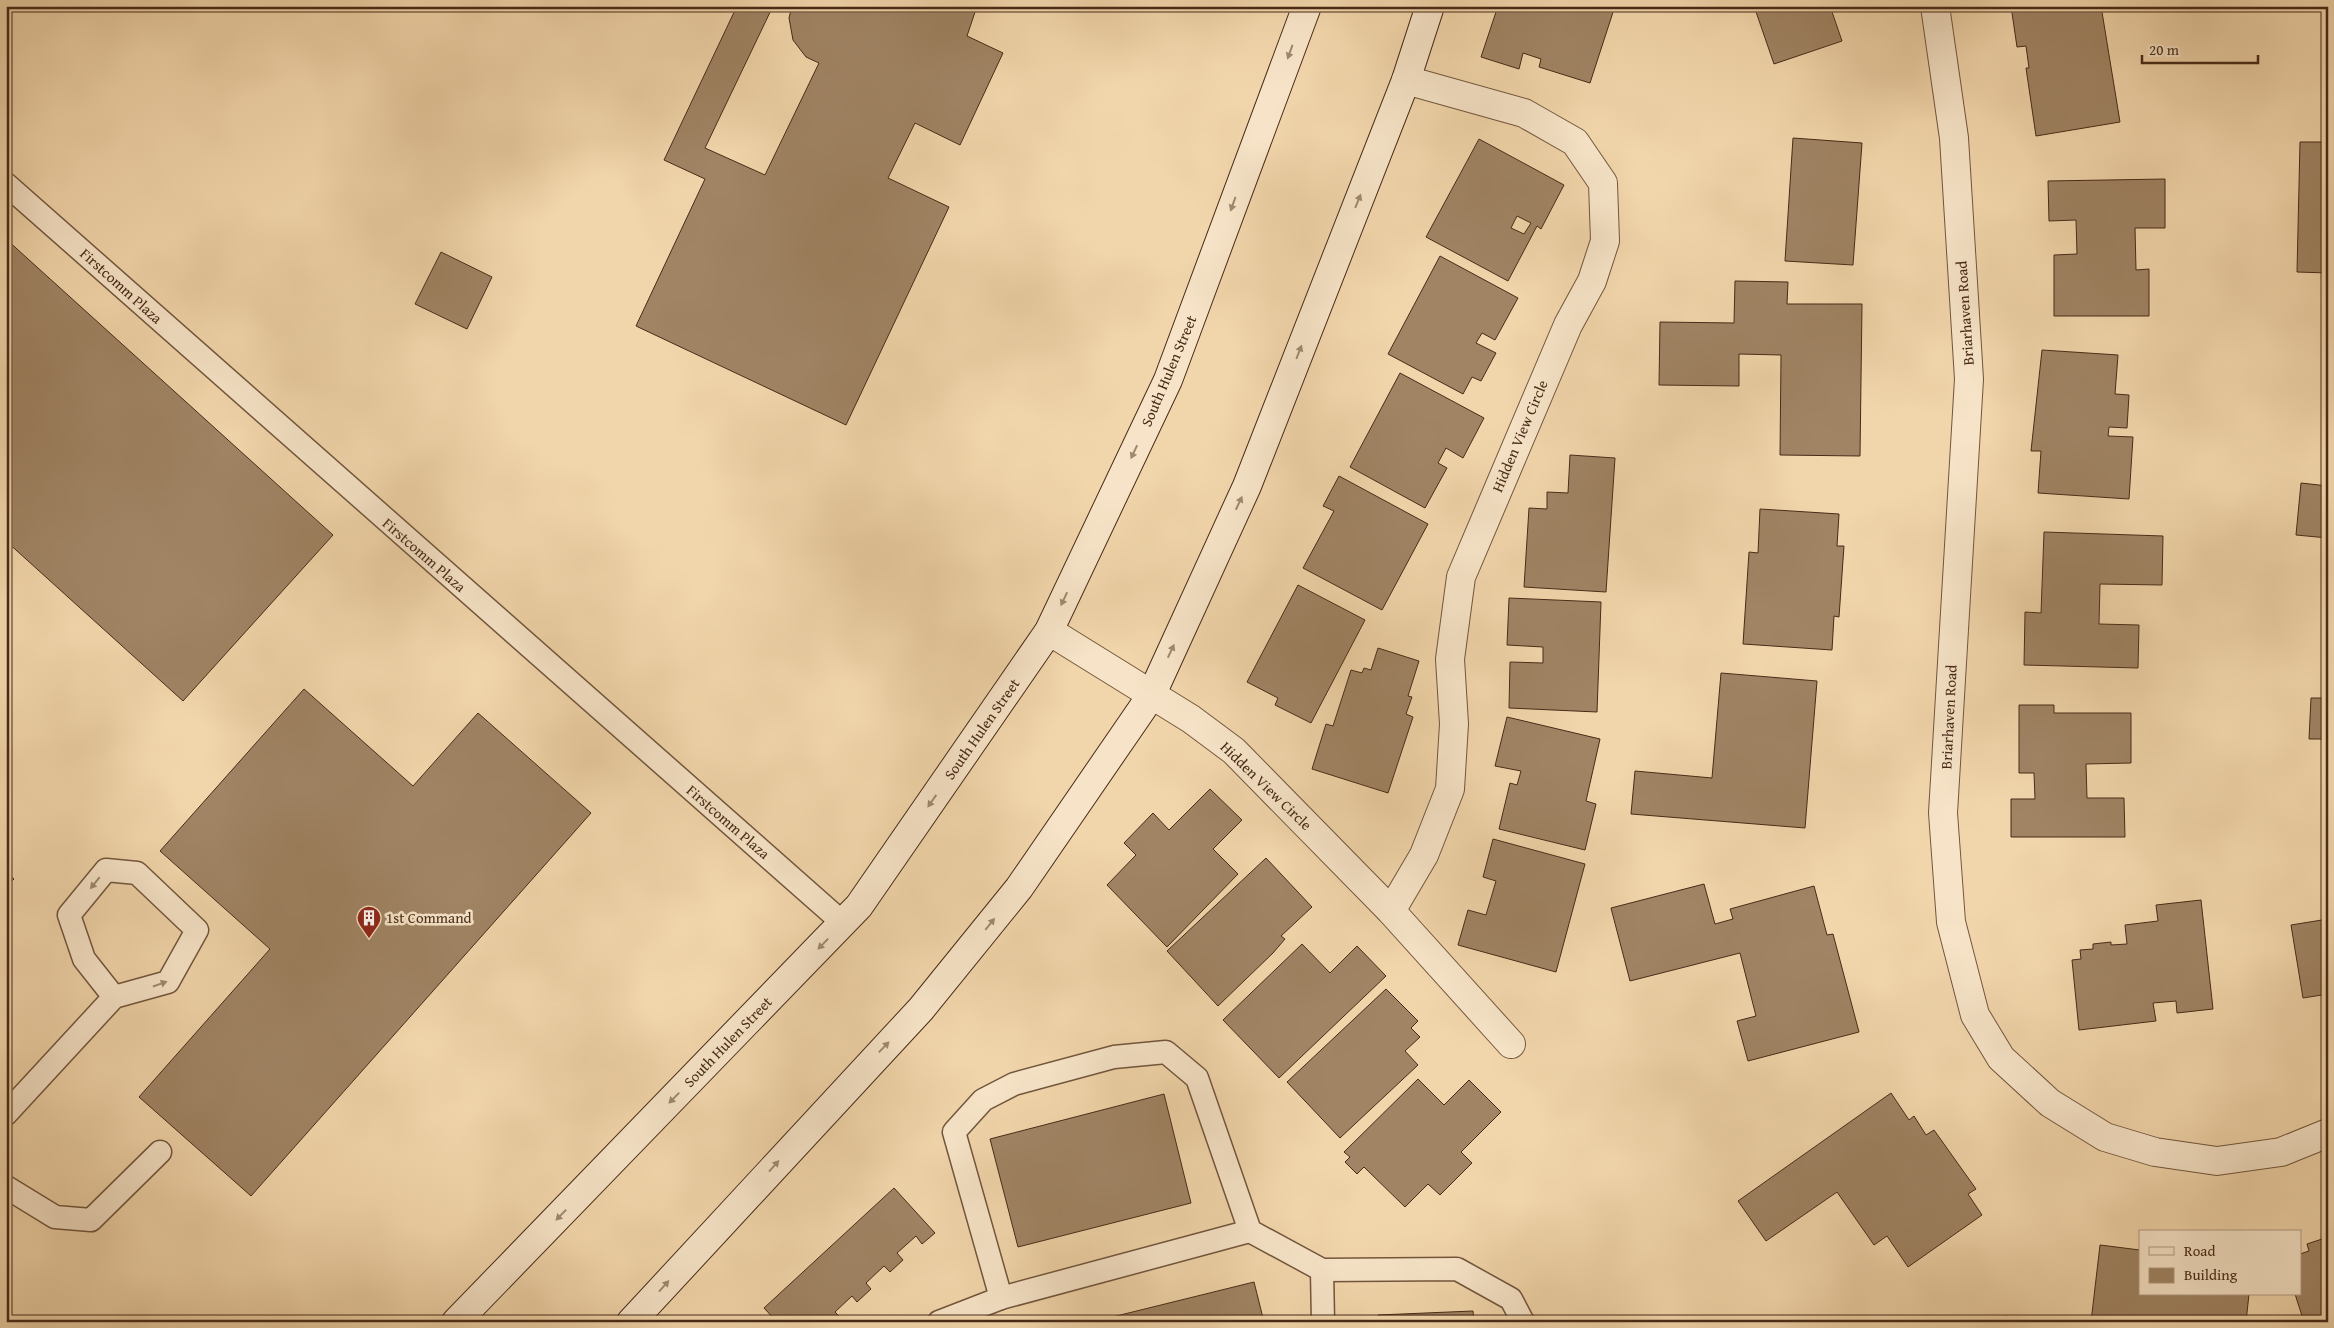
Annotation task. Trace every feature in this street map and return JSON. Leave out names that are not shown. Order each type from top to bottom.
[{"type":"main road","name":"South Hulen Street","points":[[456,1322],[859,906],[1049,631],[1168,380],[1307,6]]},
{"type":"main road","points":[[631,1322],[921,1009],[1019,888],[1151,696],[1247,486],[1406,80],[1430,6]]},
{"type":"main road","name":"Briarhaven Road","points":[[1935,6],[1954,138],[1969,379],[1944,813],[1951,922],[1975,1015],[2001,1058],[2050,1103],[2105,1137],[2155,1152],[2216,1161],[2281,1152],[2328,1133]]},
{"type":"main road","name":"Hidden View Circle","points":[[1391,911],[1424,855],[1450,789],[1454,724],[1450,659],[1461,577],[1564,334],[1592,281],[1605,241],[1604,183],[1575,142],[1524,113],[1406,80]]},
{"type":"main road","name":"Hidden View Circle","points":[[1049,631],[1151,696],[1191,719],[1234,751],[1391,911],[1511,1044]]},
{"type":"lane","name":"Firstcomm Plaza","points":[[6,184],[843,923]]},
{"type":"lane","points":[[6,1114],[114,997],[168,982],[197,930],[137,873],[106,870],[69,915],[84,959],[114,997]]},
{"type":"lane","points":[[1001,1298],[954,1132],[984,1100],[1023,1081],[1114,1057],[1166,1052],[1197,1078],[1250,1231],[1322,1270],[1457,1270],[1512,1298],[1523,1322]]},
{"type":"lane","points":[[6,1187],[55,1217],[91,1220],[160,1152]]},
{"type":"lane","points":[[939,1322],[1001,1298],[1250,1231]]},
{"type":"lane","points":[[1322,1270],[1323,1322]]},
{"type":"building","points":[[737,6],[773,6],[705,148],[765,175],[819,63],[806,57],[793,40],[789,18],[792,6],[977,6],[967,36],[1003,53],[960,145],[915,123],[888,178],[949,207],[846,425],[636,326],[705,179],[664,160]]},
{"type":"building","points":[[1498,6],[1615,6],[1590,83],[1539,67],[1541,59],[1523,53],[1519,69],[1481,57]]},
{"type":"building","points":[[1754,6],[1830,6],[1842,41],[1774,64]]},
{"type":"building","points":[[2011,6],[2101,6],[2120,122],[2036,136],[2026,68],[2029,68],[2026,46],[2017,47]]},
{"type":"building","points":[[1793,138],[1862,143],[1853,265],[1785,261]]},
{"type":"building","points":[[1479,139],[1564,185],[1541,229],[1537,226],[1508,281],[1426,237]],"holes":[[[1517,216],[1531,223],[1524,234],[1511,228]]]},
{"type":"building","points":[[2300,142],[2328,142],[2328,273],[2297,272]]},
{"type":"building","points":[[2165,179],[2165,228],[2135,228],[2136,270],[2149,269],[2149,316],[2054,316],[2054,255],[2077,254],[2076,220],[2049,221],[2048,181]]},
{"type":"building","points":[[6,239],[333,535],[183,701],[6,541]]},
{"type":"building","points":[[441,252],[492,277],[467,329],[415,304]]},
{"type":"building","points":[[1440,256],[1518,298],[1495,340],[1482,333],[1476,343],[1496,353],[1481,381],[1472,377],[1463,394],[1388,354]]},
{"type":"building","points":[[1735,281],[1788,282],[1787,304],[1862,304],[1860,456],[1780,455],[1781,355],[1739,354],[1739,386],[1659,385],[1660,322],[1734,323]]},
{"type":"building","points":[[2042,350],[2118,355],[2115,394],[2129,395],[2127,428],[2109,427],[2108,436],[2133,437],[2129,499],[2038,493],[2041,451],[2031,451]]},
{"type":"building","points":[[1400,373],[1484,418],[1463,458],[1446,448],[1438,463],[1447,468],[1425,508],[1350,467]]},
{"type":"building","points":[[1570,455],[1615,458],[1606,592],[1524,587],[1529,508],[1547,509],[1547,492],[1568,493]]},
{"type":"building","points":[[1339,476],[1428,524],[1382,610],[1303,568],[1334,511],[1323,506]]},
{"type":"building","points":[[2301,483],[2328,486],[2328,538],[2296,535]]},
{"type":"building","points":[[1760,509],[1839,514],[1837,546],[1844,546],[1839,617],[1834,616],[1832,650],[1743,644],[1749,552],[1758,553]]},
{"type":"building","points":[[2044,532],[2163,536],[2162,585],[2100,584],[2099,624],[2139,625],[2138,668],[2024,665],[2025,612],[2041,613]]},
{"type":"building","points":[[1298,585],[1365,620],[1311,723],[1275,705],[1278,698],[1247,682]]},
{"type":"building","points":[[1509,598],[1601,602],[1597,712],[1509,708],[1510,662],[1543,663],[1543,647],[1507,645]]},
{"type":"building","points":[[1378,648],[1419,661],[1408,696],[1412,697],[1406,714],[1413,717],[1388,793],[1312,769],[1326,724],[1333,726],[1351,670],[1362,673],[1364,668],[1371,670]]},
{"type":"building","points":[[1721,673],[1817,681],[1805,828],[1631,814],[1635,771],[1712,778]]},
{"type":"building","name":"1st Command","points":[[304,689],[413,786],[478,713],[591,813],[251,1196],[139,1097],[270,949],[160,851]]},
{"type":"building","points":[[2311,698],[2328,698],[2328,739],[2309,739]]},
{"type":"building","points":[[2019,705],[2054,705],[2054,713],[2131,713],[2131,763],[2086,764],[2087,798],[2124,798],[2125,837],[2011,837],[2011,799],[2035,799],[2034,773],[2019,773]]},
{"type":"building","points":[[1507,717],[1600,739],[1586,801],[1596,804],[1585,850],[1499,829],[1510,783],[1517,785],[1521,771],[1495,766]]},
{"type":"building","points":[[1210,789],[1242,820],[1213,849],[1238,874],[1167,947],[1107,885],[1136,855],[1124,843],[1153,813],[1169,830]]},
{"type":"building","points":[[1493,839],[1585,864],[1556,972],[1458,945],[1468,910],[1486,915],[1496,881],[1483,877]]},
{"type":"building","points":[[1266,858],[1312,907],[1281,936],[1285,939],[1273,953],[1218,1006],[1167,951]]},
{"type":"building","points":[[6,872],[14,879],[6,887]]},
{"type":"building","points":[[1704,884],[1715,924],[1733,919],[1730,909],[1814,886],[1827,935],[1833,934],[1859,1032],[1748,1061],[1737,1021],[1756,1016],[1740,953],[1630,981],[1611,908]]},
{"type":"building","points":[[2201,900],[2213,1009],[2177,1013],[2176,1001],[2153,1003],[2156,1021],[2079,1030],[2072,960],[2081,959],[2080,950],[2093,949],[2093,944],[2111,942],[2111,945],[2127,944],[2125,925],[2158,921],[2156,905]]},
{"type":"building","points":[[2328,919],[2328,994],[2303,998],[2291,925]]},
{"type":"building","points":[[1302,944],[1330,973],[1357,946],[1386,976],[1279,1078],[1223,1020]]},
{"type":"building","points":[[1386,989],[1418,1021],[1411,1028],[1420,1037],[1405,1051],[1418,1065],[1340,1138],[1287,1082]]},
{"type":"building","points":[[1418,1079],[1444,1105],[1469,1080],[1501,1112],[1461,1152],[1472,1163],[1440,1195],[1428,1184],[1405,1207],[1364,1167],[1357,1174],[1345,1162],[1350,1157],[1344,1152]]},
{"type":"building","points":[[1891,1093],[1909,1120],[1914,1116],[1926,1135],[1934,1130],[1976,1189],[1968,1194],[1982,1215],[1908,1267],[1887,1236],[1874,1245],[1837,1192],[1766,1241],[1738,1201]]},
{"type":"building","points":[[1164,1094],[1191,1203],[1018,1247],[990,1139]]},
{"type":"building","points":[[894,1188],[935,1233],[922,1244],[916,1236],[897,1253],[903,1260],[890,1272],[884,1266],[866,1283],[871,1289],[857,1302],[852,1296],[835,1312],[840,1317],[835,1322],[777,1322],[764,1308]]},
{"type":"building","points":[[2328,1237],[2328,1322],[2304,1322],[2296,1296],[2302,1296],[2302,1253],[2309,1251],[2307,1244]]},
{"type":"building","points":[[2100,1245],[2139,1250],[2139,1296],[2249,1296],[2246,1322],[2091,1322]]},
{"type":"building","points":[[1254,1282],[1264,1322],[1092,1322]]},
{"type":"building","points":[[1473,1311],[1474,1322],[1379,1322],[1378,1315]]},
{"type":"building","points":[[2004,1316],[2056,1322],[2003,1322]]},
{"type":"place","name":"1st Command","points":[[369,939]]}]
